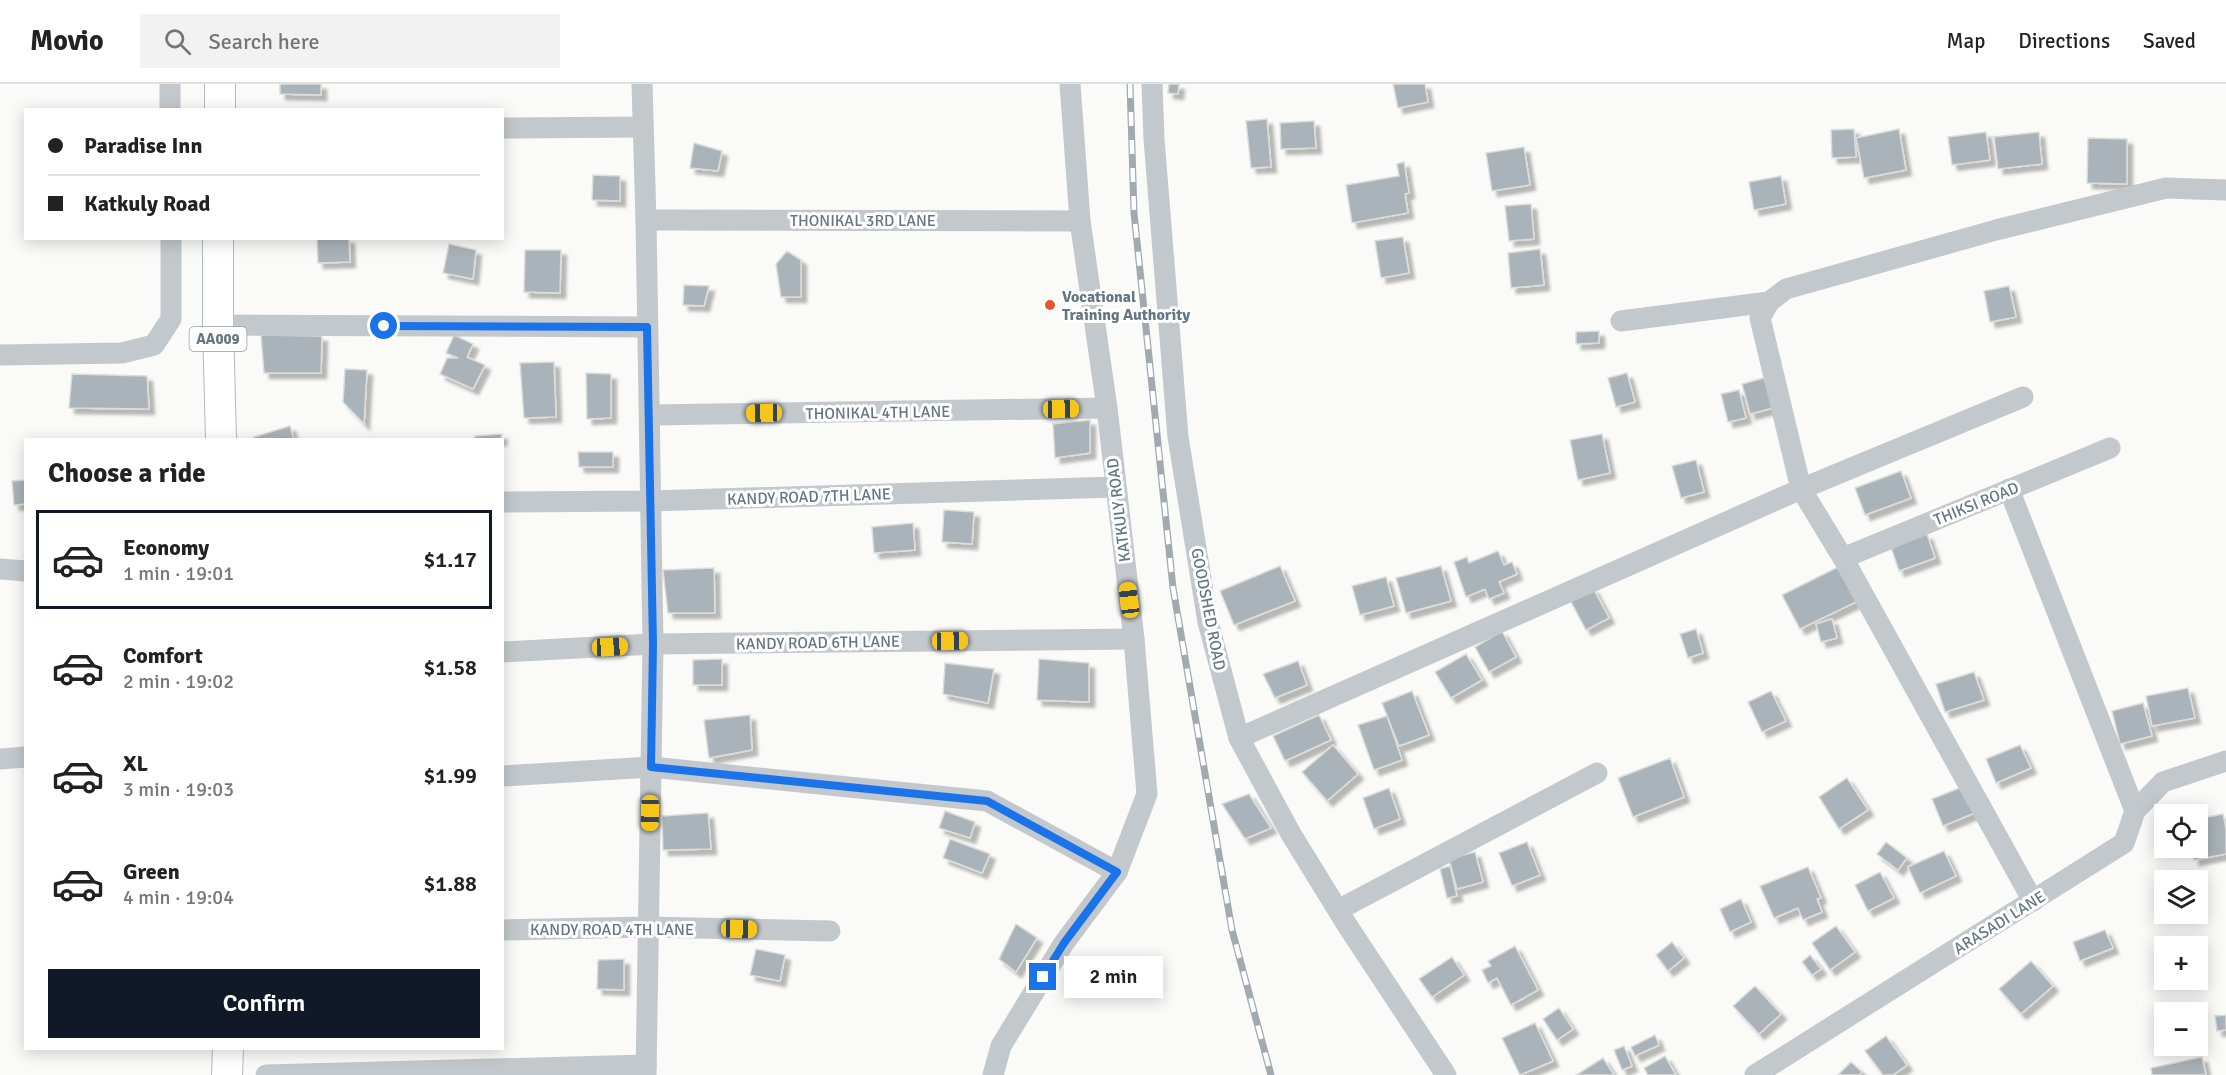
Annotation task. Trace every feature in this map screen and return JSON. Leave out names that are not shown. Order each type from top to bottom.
[{"type":"highway","points":[[220,84],[220,108]]},
{"type":"highway","name":"AA009","points":[[218,240],[220,438]]},
{"type":"highway","points":[[227,1075],[228,1050]]},
{"type":"street","points":[[170,84],[170,108]]},
{"type":"street","points":[[266,1075],[646,1070],[653,644],[642,84]]},
{"type":"street","name":"KATKULY ROAD","points":[[993,1075],[1001,1046],[1064,943],[1117,872],[1147,794],[1134,639],[1107,408],[1080,221],[1070,84]]},
{"type":"street","name":"GOODSHED ROAD","points":[[1152,84],[1154,139],[1179,437],[1208,622],[1239,738],[1292,834],[1338,910],[1446,1075]]},
{"type":"street","points":[[504,128],[643,127]]},
{"type":"street","points":[[2033,901],[1843,558],[1801,489],[1760,318],[1769,302],[1786,289],[1996,230],[2166,188],[2226,190]]},
{"type":"street","name":"THONIKAL 3RD LANE","points":[[646,220],[1080,221]]},
{"type":"street","points":[[0,355],[122,352],[154,345],[171,319],[171,240]]},
{"type":"street","points":[[1621,321],[1769,302]]},
{"type":"street","points":[[218,326],[647,327]]},
{"type":"street","points":[[1239,738],[1801,489],[2023,398]]},
{"type":"street","name":"THONIKAL 4TH LANE","points":[[650,415],[1107,408]]},
{"type":"street","name":"THIKSI ROAD","points":[[1843,558],[2110,448]]},
{"type":"street","name":"KANDY ROAD 7TH LANE","points":[[504,502],[651,501],[1115,486]]},
{"type":"street","points":[[2009,489],[2135,811]]},
{"type":"street","points":[[0,569],[24,571]]},
{"type":"street","name":"KANDY ROAD 6TH LANE","points":[[504,652],[653,644],[1134,639]]},
{"type":"street","points":[[0,759],[24,757]]},
{"type":"street","name":"ARASADI LANE","points":[[1755,1075],[2124,843],[2135,811],[2163,782],[2226,761]]},
{"type":"street","points":[[504,776],[651,767],[987,801],[1117,872]]},
{"type":"street","points":[[1338,910],[1597,772]]},
{"type":"street","name":"KANDY ROAD 4TH LANE","points":[[504,930],[648,927],[830,931]]},
{"type":"building","points":[[280,84],[321,84],[321,95],[280,94]]},
{"type":"building","points":[[1169,84],[1179,84],[1178,94],[1168,93]]},
{"type":"building","points":[[1393,84],[1425,84],[1428,102],[1398,108]]},
{"type":"building","points":[[1267,119],[1271,167],[1251,168],[1246,121]]},
{"type":"building","points":[[1314,121],[1316,148],[1281,149],[1280,123]]},
{"type":"building","points":[[1854,129],[1856,157],[1832,158],[1831,130]]},
{"type":"building","points":[[1899,129],[1906,170],[1864,178],[1856,138]]},
{"type":"building","points":[[1986,132],[1990,160],[1952,165],[1948,137]]},
{"type":"building","points":[[2039,132],[2042,164],[1998,169],[1994,137]]},
{"type":"building","points":[[2088,138],[2127,139],[2127,184],[2087,183]]},
{"type":"building","points":[[694,143],[722,151],[718,171],[690,168]]},
{"type":"building","points":[[1524,147],[1530,185],[1492,191],[1486,153]]},
{"type":"building","points":[[1404,162],[1409,193],[1405,194],[1408,213],[1352,223],[1346,185],[1399,176],[1397,164]]},
{"type":"building","points":[[593,175],[620,176],[620,201],[592,200]]},
{"type":"building","points":[[1781,176],[1786,204],[1754,210],[1749,182]]},
{"type":"building","points":[[1531,204],[1534,239],[1509,241],[1505,206]]},
{"type":"building","points":[[1403,237],[1409,273],[1381,278],[1375,241]]},
{"type":"building","points":[[317,240],[349,240],[350,262],[318,263]]},
{"type":"building","points":[[449,244],[476,250],[473,279],[443,273]]},
{"type":"building","points":[[1540,249],[1544,285],[1511,288],[1508,253]]},
{"type":"building","points":[[525,250],[561,250],[560,293],[524,292]]},
{"type":"building","points":[[787,251],[801,260],[801,297],[781,297],[776,264]]},
{"type":"building","points":[[684,285],[709,286],[704,306],[683,305]]},
{"type":"building","points":[[2009,286],[2016,317],[1990,322],[1984,291]]},
{"type":"building","points":[[1599,331],[1599,343],[1576,344],[1576,332]]},
{"type":"building","points":[[261,335],[322,336],[321,373],[264,373]]},
{"type":"building","points":[[454,335],[473,344],[467,357],[485,365],[473,389],[440,374],[447,358],[458,358],[446,353]]},
{"type":"building","points":[[554,362],[556,417],[524,418],[520,363]]},
{"type":"building","points":[[345,369],[367,370],[364,424],[343,402]]},
{"type":"building","points":[[586,373],[611,374],[611,418],[587,419]]},
{"type":"building","points":[[1627,373],[1635,402],[1616,407],[1608,378]]},
{"type":"building","points":[[72,374],[147,376],[149,409],[69,408]]},
{"type":"building","points":[[1764,378],[1773,408],[1750,414],[1742,384]]},
{"type":"building","points":[[1739,390],[1746,418],[1728,422],[1721,394]]},
{"type":"building","points":[[1090,420],[1090,453],[1055,458],[1053,424]]},
{"type":"building","points":[[290,426],[293,438],[254,438]]},
{"type":"building","points":[[502,434],[501,438],[474,438],[475,436]]},
{"type":"building","points":[[1602,434],[1610,473],[1578,480],[1570,440]]},
{"type":"building","points":[[578,452],[613,452],[613,467],[579,467]]},
{"type":"building","points":[[1696,460],[1704,492],[1681,498],[1672,466]]},
{"type":"building","points":[[1901,471],[1911,498],[1865,515],[1855,488]]},
{"type":"building","points":[[24,480],[24,504],[14,505],[12,481]]},
{"type":"building","points":[[944,510],[974,512],[972,544],[942,542]]},
{"type":"building","points":[[913,523],[915,550],[874,553],[872,527]]},
{"type":"building","points":[[1927,534],[1935,558],[1899,571],[1891,547]]},
{"type":"building","points":[[1498,551],[1504,565],[1512,562],[1517,574],[1499,582],[1504,593],[1489,599],[1485,589],[1466,597],[1454,562],[1467,557],[1469,563]]},
{"type":"building","points":[[1280,566],[1295,601],[1234,625],[1220,591]]},
{"type":"building","points":[[1441,566],[1451,601],[1406,613],[1396,578]]},
{"type":"building","points":[[1838,567],[1856,602],[1800,629],[1782,595]]},
{"type":"building","points":[[714,568],[715,613],[668,613],[663,570]]},
{"type":"building","points":[[1386,577],[1394,606],[1360,615],[1352,586]]},
{"type":"building","points":[[1593,588],[1609,618],[1586,630],[1570,600]]},
{"type":"building","points":[[1832,619],[1837,638],[1821,642],[1816,624]]},
{"type":"building","points":[[1696,629],[1703,653],[1688,658],[1680,634]]},
{"type":"building","points":[[1502,631],[1516,657],[1489,672],[1475,647]]},
{"type":"building","points":[[1466,654],[1482,680],[1451,698],[1435,672]]},
{"type":"building","points":[[722,659],[722,685],[693,685],[693,660]]},
{"type":"building","points":[[1039,659],[1089,663],[1089,702],[1037,700]]},
{"type":"building","points":[[1298,661],[1307,685],[1275,698],[1263,674]]},
{"type":"building","points":[[945,663],[994,669],[988,703],[943,694]]},
{"type":"building","points":[[1974,672],[1984,700],[1945,712],[1936,684]]},
{"type":"building","points":[[2188,688],[2195,718],[2152,726],[2146,696]]},
{"type":"building","points":[[1412,691],[1429,735],[1399,746],[1382,703]]},
{"type":"building","points":[[1771,691],[1786,721],[1762,732],[1748,702]]},
{"type":"building","points":[[2143,703],[2152,736],[2120,744],[2112,711]]},
{"type":"building","points":[[750,715],[752,750],[709,758],[704,720]]},
{"type":"building","points":[[1319,715],[1331,740],[1285,761],[1273,736]]},
{"type":"building","points":[[1387,716],[1402,760],[1374,770],[1358,725]]},
{"type":"building","points":[[1333,745],[1358,774],[1327,801],[1302,772]]},
{"type":"building","points":[[2020,745],[2031,768],[1996,783],[1986,759]]},
{"type":"building","points":[[1670,758],[1684,797],[1633,817],[1618,778]]},
{"type":"building","points":[[1847,778],[1868,810],[1839,829],[1819,797]]},
{"type":"building","points":[[1967,785],[1977,812],[1943,826],[1932,799]]},
{"type":"building","points":[[1389,788],[1400,819],[1374,829],[1363,798]]},
{"type":"building","points":[[1249,794],[1271,828],[1245,839],[1222,804]]},
{"type":"building","points":[[945,811],[975,822],[970,838],[939,828]]},
{"type":"building","points":[[708,813],[711,849],[663,850],[662,816]]},
{"type":"building","points":[[2223,814],[2226,829],[2226,854],[2208,857],[2208,817]]},
{"type":"building","points":[[950,839],[990,854],[982,873],[943,858]]},
{"type":"building","points":[[1527,842],[1540,875],[1512,886],[1499,853]]},
{"type":"building","points":[[1886,842],[1907,858],[1898,870],[1877,854]]},
{"type":"building","points":[[1944,851],[1956,876],[1920,893],[1908,867]]},
{"type":"building","points":[[1475,852],[1483,882],[1457,889],[1449,859]]},
{"type":"building","points":[[1450,866],[1457,896],[1447,898],[1440,869]]},
{"type":"building","points":[[1808,867],[1821,898],[1817,899],[1822,912],[1803,920],[1798,908],[1774,918],[1760,886]]},
{"type":"building","points":[[1880,872],[1894,898],[1868,911],[1855,885]]},
{"type":"building","points":[[1741,899],[1751,922],[1730,932],[1720,909]]},
{"type":"building","points":[[1016,924],[1037,938],[1016,972],[999,959]]},
{"type":"building","points":[[1836,926],[1855,952],[1830,970],[1812,943]]},
{"type":"building","points":[[2105,930],[2113,948],[2080,961],[2073,942]]},
{"type":"building","points":[[1672,942],[1684,958],[1668,971],[1656,955]]},
{"type":"building","points":[[1515,946],[1538,990],[1511,1005],[1497,978],[1488,983],[1482,970],[1491,966],[1488,961]]},
{"type":"building","points":[[756,949],[785,955],[780,981],[750,975]]},
{"type":"building","points":[[1810,955],[1821,969],[1812,975],[1802,962]]},
{"type":"building","points":[[1452,957],[1464,975],[1432,997],[1419,979]]},
{"type":"building","points":[[624,959],[624,990],[597,989],[598,960]]},
{"type":"building","points":[[2031,961],[2053,986],[2021,1014],[1999,989]]},
{"type":"building","points":[[1755,986],[1781,1014],[1759,1034],[1733,1006]]},
{"type":"building","points":[[1559,1008],[1573,1029],[1557,1040],[1543,1019]]},
{"type":"building","points":[[2226,1015],[2226,1030],[2217,1031],[2215,1016]]},
{"type":"building","points":[[1535,1023],[1553,1061],[1520,1075],[1502,1038]]},
{"type":"building","points":[[1655,1035],[1659,1045],[1635,1056],[1631,1047]]},
{"type":"building","points":[[1886,1036],[1907,1065],[1893,1075],[1883,1075],[1865,1051]]},
{"type":"building","points":[[1624,1046],[1632,1066],[1622,1070],[1614,1050]]},
{"type":"building","points":[[1665,1056],[1676,1075],[1648,1075],[1644,1068]]},
{"type":"building","points":[[2202,1057],[2206,1075],[2152,1075],[2151,1068]]},
{"type":"building","points":[[1603,1058],[1614,1075],[1576,1075]]},
{"type":"building","points":[[1851,1062],[1862,1072],[1859,1075],[1838,1075]]},
{"type":"railway","points":[[1130,84],[1134,213],[1173,588],[1232,930],[1271,1075]]},
{"type":"place","name":"Vocational Training Authority","points":[[1050,305]]},
{"type":"route","points":[[384,326],[647,327],[653,644],[651,767],[987,801],[1117,872],[1064,943],[1043,977]]}]
